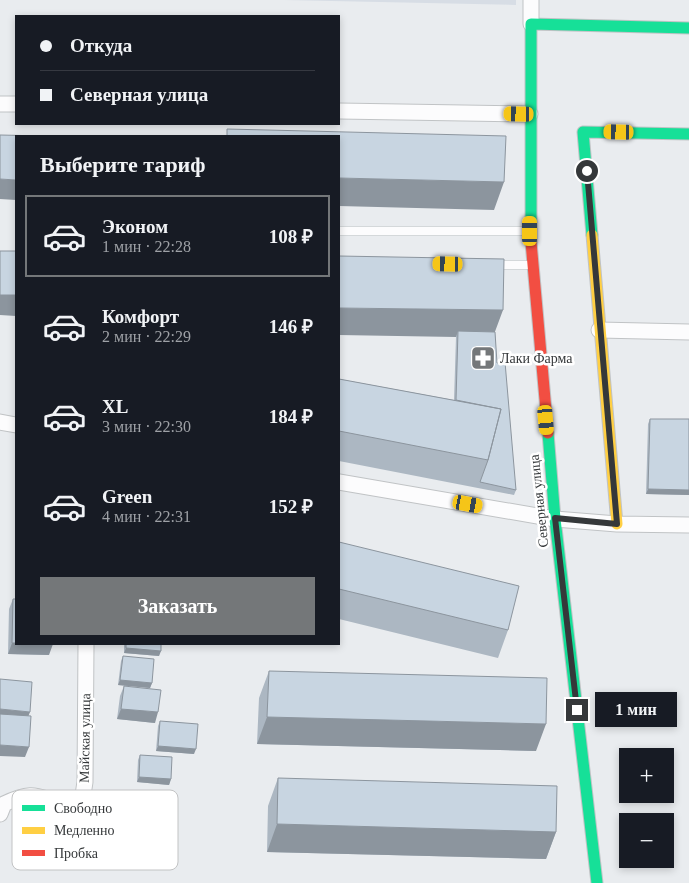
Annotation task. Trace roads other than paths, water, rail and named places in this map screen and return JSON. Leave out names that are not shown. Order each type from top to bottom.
[{"type":"street","points":[[531,0],[531,24],[689,28]]},
{"type":"street","name":"Северная улица","points":[[531,24],[530,231],[555,518],[597,883]]},
{"type":"street","points":[[0,104],[15,104]]},
{"type":"street","points":[[340,111],[530,114]]},
{"type":"street","points":[[617,524],[583,132],[689,134]]},
{"type":"street","points":[[600,330],[689,332]]},
{"type":"street","points":[[0,422],[15,425]]},
{"type":"street","points":[[340,482],[555,518],[617,524],[689,525]]},
{"type":"street","name":"Майская улица","points":[[84,790],[86,782],[86,645]]},
{"type":"street","name":"Майская улица","points":[[0,814],[4,804],[12,800]]},
{"type":"lane","points":[[340,231],[530,231]]},
{"type":"lane","points":[[484,264],[533,265]]},
{"type":"place","name":"Лаки Фарма","points":[[483,358]]}]
